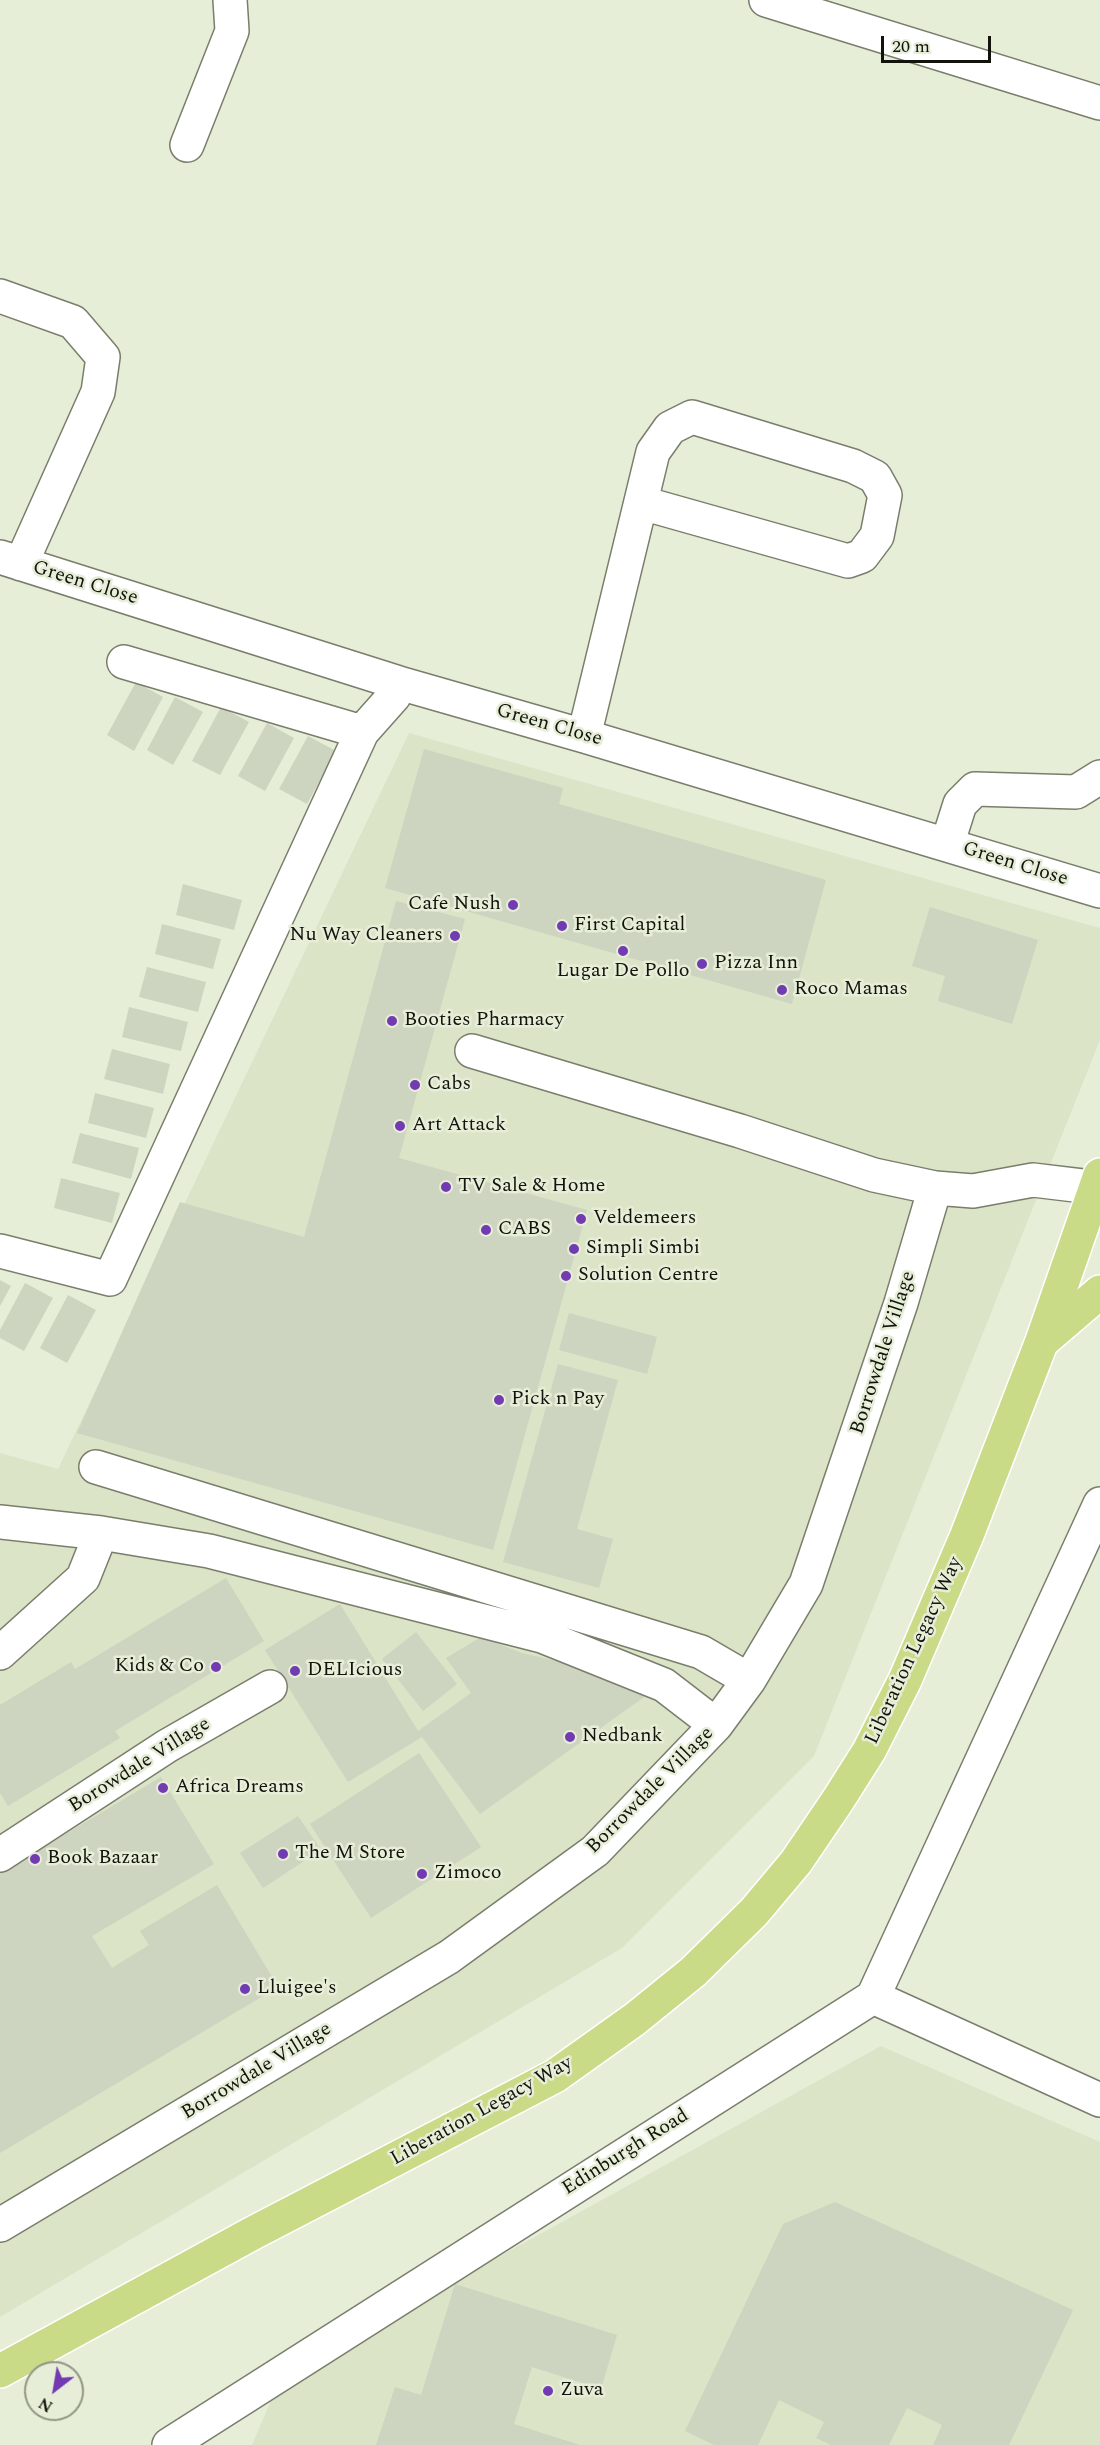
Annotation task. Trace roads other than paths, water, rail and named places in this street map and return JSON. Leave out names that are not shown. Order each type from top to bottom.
[{"type":"main road","name":"Liberation Legacy Way","points":[[0,2371],[252,2233],[555,2076],[635,2019],[693,1972],[754,1912],[796,1862],[869,1751],[905,1680],[968,1535],[1042,1341],[1098,1183]]},
{"type":"main road","points":[[1042,1341],[1100,1292]]},
{"type":"street","points":[[187,145],[232,31],[230,0]]},
{"type":"street","points":[[766,0],[1100,103]]},
{"type":"street","points":[[0,296],[74,322],[103,357],[98,392],[11,561]]},
{"type":"street","points":[[584,736],[653,452],[670,428],[692,417],[853,466],[875,477],[885,495],[877,536],[862,556],[848,561],[642,503]]},
{"type":"street","name":"Green Close","points":[[11,561],[399,683],[584,736],[1100,891]]},
{"type":"street","points":[[124,662],[362,732]]},
{"type":"street","points":[[0,1251],[110,1279],[362,732],[394,696],[399,683]]},
{"type":"street","points":[[947,845],[960,804],[975,789],[1076,792],[1100,777]]},
{"type":"street","points":[[472,1051],[740,1131],[874,1175],[935,1188],[973,1191],[1033,1179],[1098,1183]]},
{"type":"street","name":"Borrowdale Village","points":[[0,2225],[449,1957],[595,1851],[716,1725],[749,1680],[806,1584],[897,1314],[935,1188]]},
{"type":"street","points":[[96,1467],[701,1652],[749,1680]]},
{"type":"street","points":[[1100,1504],[873,1997],[1100,2100]]},
{"type":"street","points":[[0,1522],[101,1533],[209,1551],[542,1636],[664,1685],[716,1725]]},
{"type":"street","points":[[0,1653],[83,1578],[101,1533]]},
{"type":"street","name":"Borowdale Village","points":[[4,1843],[270,1687]]},
{"type":"street","name":"Edinburgh Road","points":[[169,2445],[873,1997]]},
{"type":"place","name":"Cafe Nush","points":[[513,905]]},
{"type":"place","name":"First Capital","points":[[562,926]]},
{"type":"place","name":"Nu Way Cleaners","points":[[455,936]]},
{"type":"place","name":"Lugar De Pollo","points":[[623,951]]},
{"type":"place","name":"Pizza Inn","points":[[702,964]]},
{"type":"place","name":"Roco Mamas","points":[[782,990]]},
{"type":"place","name":"Booties Pharmacy","points":[[392,1021]]},
{"type":"place","name":"Cabs","points":[[415,1085]]},
{"type":"place","name":"Art Attack","points":[[400,1126]]},
{"type":"place","name":"TV Sale & Home","points":[[446,1187]]},
{"type":"place","name":"Veldemeers","points":[[581,1219]]},
{"type":"place","name":"CABS","points":[[486,1230]]},
{"type":"place","name":"Simpli Simbi","points":[[574,1249]]},
{"type":"place","name":"Solution Centre","points":[[566,1276]]},
{"type":"place","name":"Pick n Pay","points":[[499,1400]]},
{"type":"place","name":"Kids & Co","points":[[216,1667]]},
{"type":"place","name":"DELIcious","points":[[295,1671]]},
{"type":"place","name":"Nedbank","points":[[570,1737]]},
{"type":"place","name":"Africa Dreams","points":[[163,1788]]},
{"type":"place","name":"The M Store","points":[[283,1854]]},
{"type":"place","name":"Book Bazaar","points":[[35,1859]]},
{"type":"place","name":"Zimoco","points":[[422,1874]]},
{"type":"place","name":"Lluigee's","points":[[245,1989]]},
{"type":"place","name":"Zuva","points":[[548,2391]]}]
